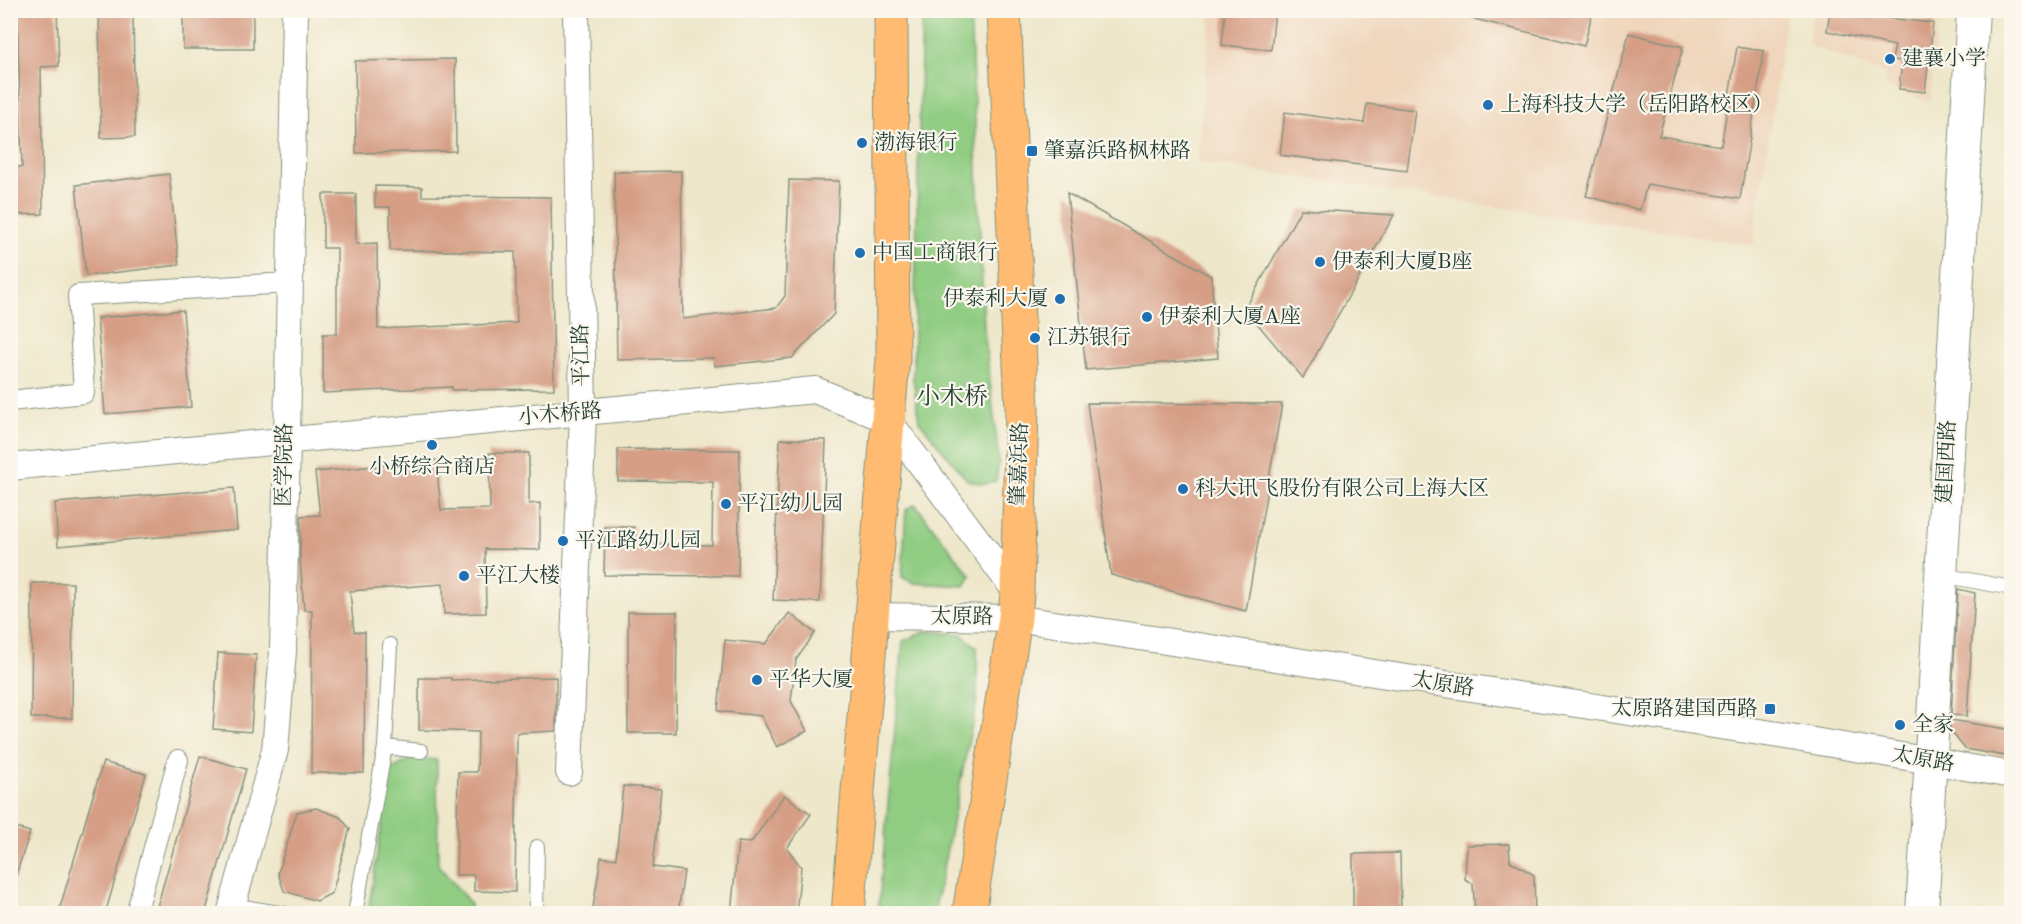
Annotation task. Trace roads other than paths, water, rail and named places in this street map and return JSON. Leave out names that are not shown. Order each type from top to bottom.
[{"type":"main road","points":[[848,914],[893,347],[891,10]]},
{"type":"main road","name":"肇嘉浜路","points":[[969,914],[1016,605],[1022,409],[1004,10]]},
{"type":"street","name":"医学院路","points":[[231,909],[275,750],[283,651],[285,441],[295,10]]},
{"type":"street","name":"平江路","points":[[569,772],[584,412],[576,10]]},
{"type":"street","name":"建国西路","points":[[1922,914],[1973,10]]},
{"type":"street","points":[[10,401],[84,393],[78,295],[289,283]]},
{"type":"street","name":"小木桥路","points":[[10,467],[815,390],[888,420]]},
{"type":"street","points":[[888,420],[1016,605]]},
{"type":"street","name":"太原路","points":[[873,616],[1016,605],[2012,775]]},
{"type":"street","points":[[136,914],[178,760]]},
{"type":"lane","points":[[1941,575],[2012,588]]},
{"type":"lane","points":[[356,914],[385,747],[390,645]]},
{"type":"lane","points":[[385,747],[421,751]]},
{"type":"lane","points":[[536,914],[537,847]]},
{"type":"lane","points":[[231,909],[285,914]]},
{"type":"place","name":"建襄小学","points":[[1890,59]]},
{"type":"place","name":"上海科技大学（岳阳路校区）","points":[[1488,105]]},
{"type":"place","name":"渤海银行","points":[[862,143]]},
{"type":"place","name":"肇嘉浜路枫林路","points":[[1032,151]]},
{"type":"place","name":"中国工商银行","points":[[860,253]]},
{"type":"place","name":"伊泰利大厦B座","points":[[1320,262]]},
{"type":"place","name":"伊泰利大厦","points":[[1060,299]]},
{"type":"place","name":"伊泰利大厦A座","points":[[1147,317]]},
{"type":"place","name":"江苏银行","points":[[1035,338]]},
{"type":"place","name":"小桥综合商店","points":[[432,445]]},
{"type":"place","name":"科大讯飞股份有限公司上海大区","points":[[1183,489]]},
{"type":"place","name":"平江幼儿园","points":[[726,504]]},
{"type":"place","name":"平江路幼儿园","points":[[563,541]]},
{"type":"place","name":"平江大楼","points":[[464,576]]},
{"type":"place","name":"平华大厦","points":[[757,680]]},
{"type":"place","name":"太原路建国西路","points":[[1770,709]]},
{"type":"place","name":"全家","points":[[1900,725]]},
{"type":"district","name":"小木桥","points":[[952,398]]}]
